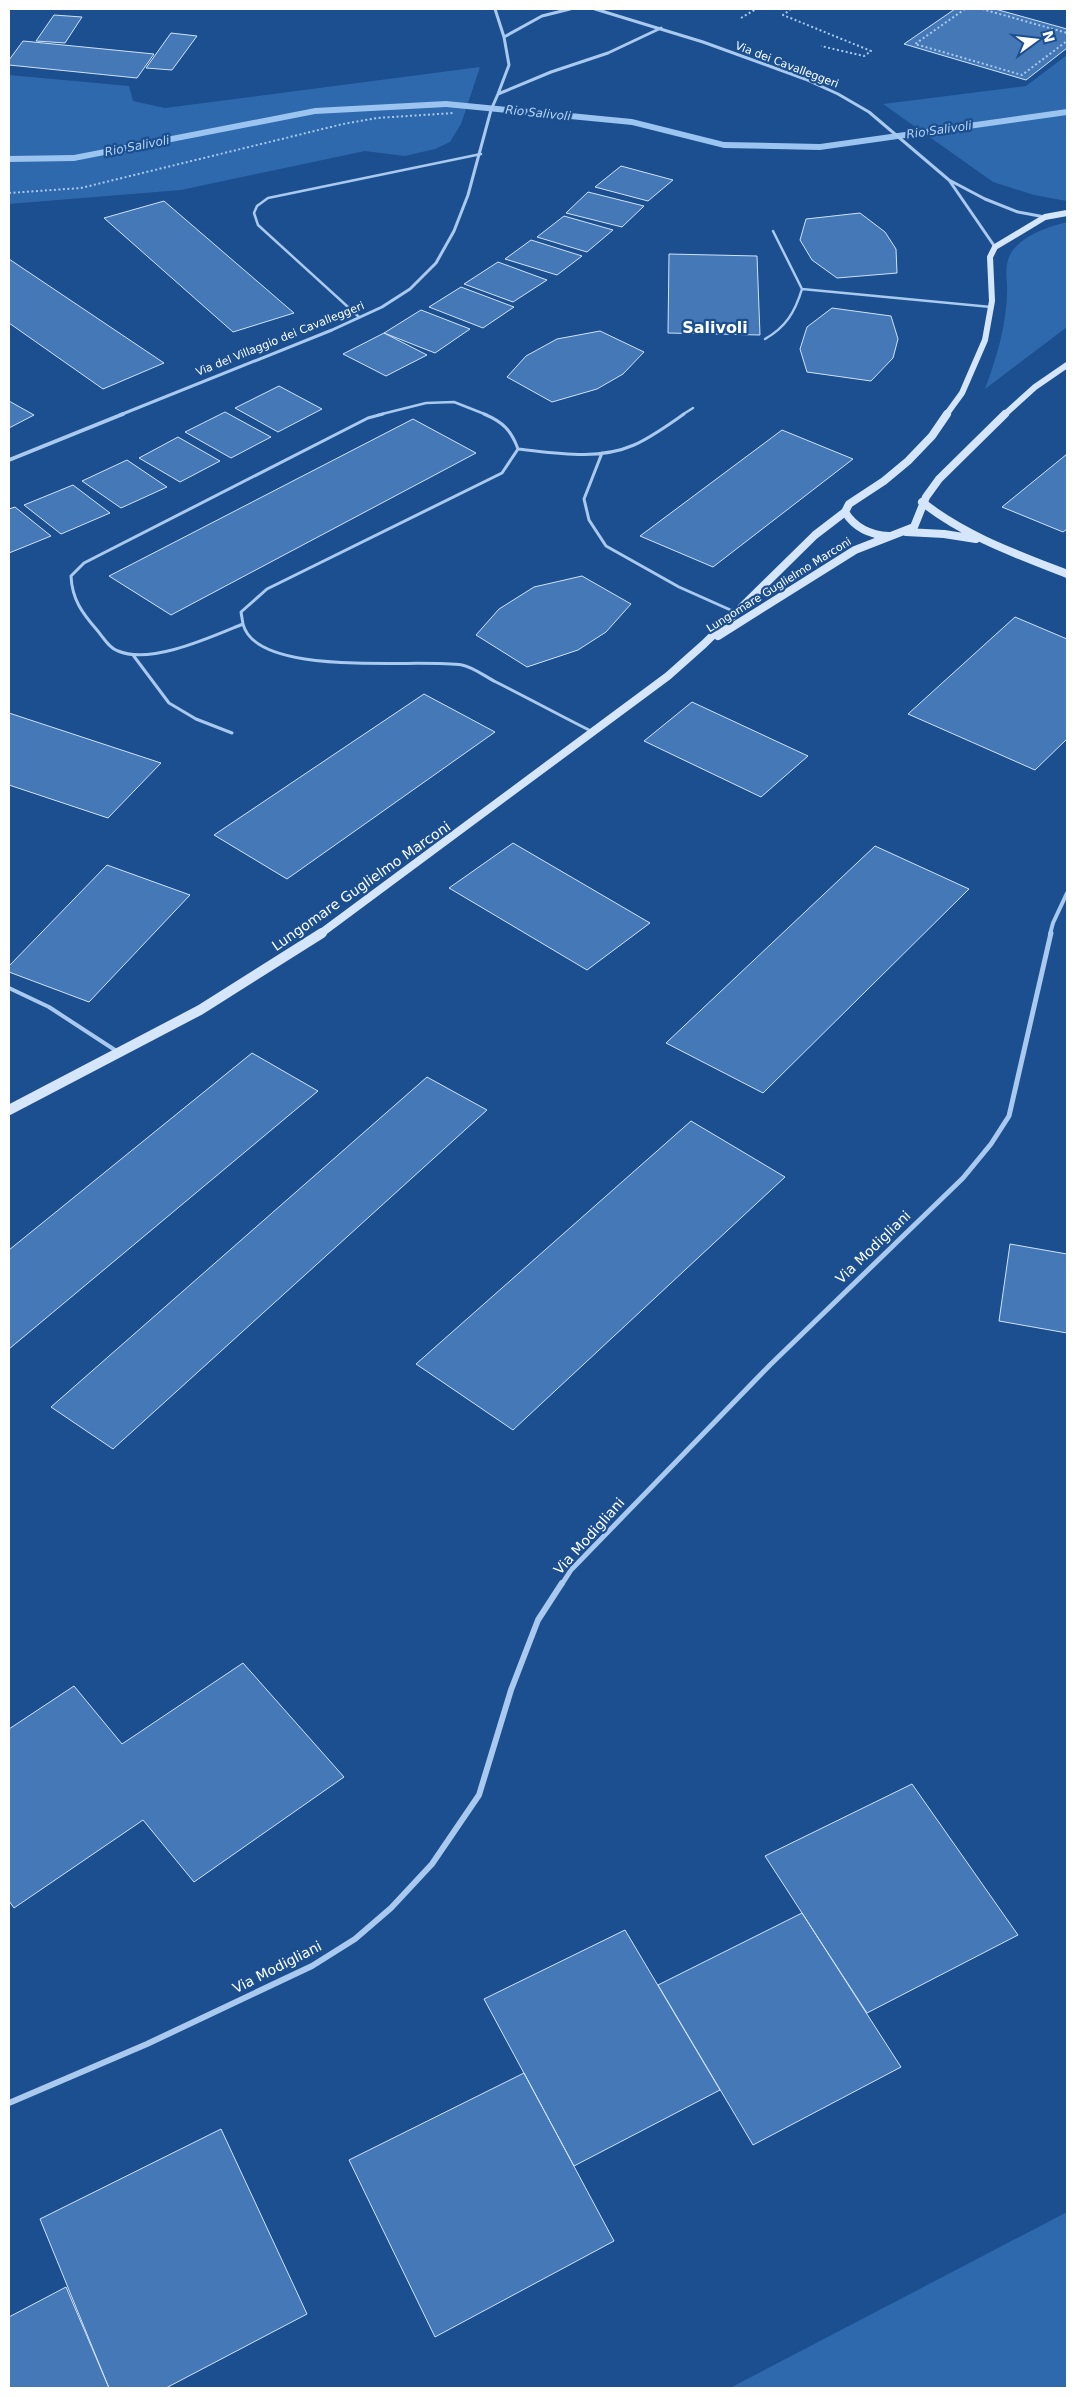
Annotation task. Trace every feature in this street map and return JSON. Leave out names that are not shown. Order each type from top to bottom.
[{"type":"street","name":"Via del Villaggio dei Cavalleggeri","points":[[9,460],[359,317],[410,289],[436,263],[456,226],[481,154],[497,96],[509,65],[504,37],[495,9]]},
{"type":"street","points":[[504,37],[542,16],[570,9]]},
{"type":"street","name":"Via dei Cavalleggeri","points":[[595,9],[661,28],[805,79],[838,94],[869,112],[949,180]]},
{"type":"street","points":[[497,96],[551,72],[608,53],[661,28]]},
{"type":"street","points":[[949,180],[1018,212],[1045,218]]},
{"type":"street","points":[[949,180],[995,247],[1045,218],[1067,213]]},
{"type":"street","name":"Lungomare Guglielmo Marconi","points":[[9,1110],[200,1010],[338,923],[668,676],[704,644],[815,536],[845,512],[856,498],[884,481],[908,461],[932,436],[962,393],[985,340],[991,307],[990,257],[995,247]]},
{"type":"street","points":[[906,532],[918,522],[922,502],[950,466],[1027,394],[1067,365]]},
{"type":"street","points":[[922,502],[944,520],[984,541],[1067,574]]},
{"type":"street","name":"Lungomare Guglielmo Marconi","points":[[845,512],[856,526],[864,531],[875,535],[895,536]]},
{"type":"street","points":[[906,532],[944,534],[984,541]]},
{"type":"street","name":"Lungomare Guglielmo Marconi","points":[[704,644],[855,550],[906,532]]},
{"type":"street","name":"Via Modigliani","points":[[9,2103],[147,2044],[312,1966],[355,1939],[391,1908],[432,1864],[479,1795],[511,1690],[538,1620],[570,1570],[770,1365],[962,1178],[995,1137],[1009,1116],[1053,923],[1067,893]]},
{"type":"lane","points":[[359,317],[258,226],[254,213],[257,206],[268,198],[481,154]]},
{"type":"lane","points":[[765,339],[780,331],[794,314],[802,289],[772,231]]},
{"type":"lane","points":[[802,289],[991,307]]},
{"type":"lane","points":[[243,624],[160,652],[133,655],[116,651],[84,618],[71,593],[71,576],[84,563],[368,418],[426,403],[454,402],[499,420],[512,432],[518,449]]},
{"type":"lane","points":[[518,449],[567,454],[602,453],[627,448],[693,408]]},
{"type":"lane","points":[[518,449],[502,473],[267,589],[242,612],[244,631],[255,642],[300,658],[364,664],[444,663],[464,666],[593,732]]},
{"type":"lane","points":[[602,453],[584,499],[589,520],[606,546],[679,587],[736,612]]},
{"type":"lane","points":[[133,655],[169,703],[196,719],[232,733]]},
{"type":"lane","points":[[9,988],[49,1007],[120,1053]]},
{"type":"path","points":[[791,9],[782,15],[871,52],[864,56],[818,46]]},
{"type":"path","points":[[965,9],[915,44],[1022,75],[1067,41]]},
{"type":"path","points":[[982,9],[1067,33]]},
{"type":"path","points":[[9,193],[81,188],[343,124],[377,118],[454,112]]},
{"type":"shaded area","points":[[1067,55],[1067,201],[1034,195],[993,182],[883,104],[1026,86]]},
{"type":"shaded area","points":[[480,67],[461,124],[450,142],[435,149],[405,156],[365,151],[181,190],[9,204],[9,75],[129,86],[133,101],[165,108]]},
{"type":"shaded area","points":[[1067,222],[1067,327],[985,389],[997,355],[1002,331],[1007,295],[1006,268],[1011,253],[1022,241],[1029,237],[1044,229]]},
{"type":"shaded area","points":[[1067,2212],[1067,2388],[730,2388]]},
{"type":"building","points":[[955,9],[995,9],[1067,29],[1067,48],[1026,80],[904,44]]},
{"type":"building","points":[[54,15],[82,17],[65,43],[36,41]]},
{"type":"building","points":[[171,33],[197,36],[172,70],[146,68]]},
{"type":"building","points":[[23,41],[154,54],[137,78],[9,65],[9,60]]},
{"type":"building","points":[[621,166],[673,180],[648,201],[595,187]]},
{"type":"building","points":[[588,192],[644,206],[622,227],[566,213]]},
{"type":"building","points":[[164,201],[294,313],[233,332],[104,218]]},
{"type":"building","points":[[860,213],[885,232],[896,249],[897,273],[837,278],[812,260],[800,240],[806,219]]},
{"type":"building","points":[[564,216],[613,230],[587,252],[537,237]]},
{"type":"building","points":[[531,240],[582,256],[557,275],[505,259]]},
{"type":"building","points":[[669,254],[757,256],[760,335],[668,333]]},
{"type":"building","points":[[9,259],[164,363],[103,389],[9,323]]},
{"type":"building","points":[[498,262],[547,280],[513,302],[464,284]]},
{"type":"building","points":[[461,287],[514,307],[483,328],[429,307]]},
{"type":"building","points":[[832,308],[891,316],[898,339],[893,358],[871,381],[807,372],[800,349],[807,327]]},
{"type":"building","points":[[421,310],[470,329],[435,353],[384,333]]},
{"type":"building","points":[[600,331],[644,352],[623,374],[597,389],[552,402],[507,377],[526,356],[557,339]]},
{"type":"building","points":[[384,333],[427,355],[386,376],[343,354]]},
{"type":"building","points":[[279,386],[322,409],[278,432],[235,408]]},
{"type":"building","points":[[9,401],[34,415],[9,428]]},
{"type":"building","points":[[225,412],[271,437],[231,458],[185,432]]},
{"type":"building","points":[[413,419],[476,453],[171,615],[109,576]]},
{"type":"building","points":[[782,430],[853,459],[713,567],[640,536]]},
{"type":"building","points":[[178,437],[220,461],[180,482],[139,458]]},
{"type":"building","points":[[1067,454],[1067,529],[1063,532],[1002,507]]},
{"type":"building","points":[[127,460],[167,487],[121,508],[82,481]]},
{"type":"building","points":[[73,485],[110,513],[61,534],[24,505]]},
{"type":"building","points":[[15,507],[51,536],[9,553],[9,509]]},
{"type":"building","points":[[582,576],[631,604],[606,632],[578,650],[527,667],[476,635],[499,609],[534,587]]},
{"type":"building","points":[[1015,617],[1067,639],[1067,739],[1035,770],[908,714]]},
{"type":"building","points":[[424,694],[495,732],[287,879],[214,835]]},
{"type":"building","points":[[692,702],[808,756],[761,797],[644,741]]},
{"type":"building","points":[[9,713],[161,763],[108,818],[9,785]]},
{"type":"building","points":[[513,843],[650,923],[587,970],[449,888]]},
{"type":"building","points":[[875,846],[969,889],[763,1093],[666,1043]]},
{"type":"building","points":[[107,865],[190,895],[89,1002],[9,972],[9,966]]},
{"type":"building","points":[[252,1053],[318,1091],[9,1349],[9,1250]]},
{"type":"building","points":[[427,1077],[487,1110],[113,1449],[51,1407]]},
{"type":"building","points":[[691,1121],[785,1177],[513,1430],[416,1364]]},
{"type":"building","points":[[1010,1244],[1067,1254],[1067,1333],[999,1321]]},
{"type":"building","points":[[243,1663],[344,1777],[194,1882],[143,1820],[14,1908],[9,1901],[9,1729],[74,1686],[122,1744]]},
{"type":"building","points":[[912,1784],[1018,1935],[867,2013],[765,1856]]},
{"type":"building","points":[[802,1913],[901,2067],[753,2145],[658,1985]]},
{"type":"building","points":[[625,1930],[720,2090],[574,2166],[484,1999]]},
{"type":"building","points":[[524,2073],[614,2241],[435,2337],[349,2160]]},
{"type":"building","points":[[221,2129],[307,2314],[166,2388],[109,2388],[40,2219]]},
{"type":"building","points":[[66,2287],[109,2388],[9,2388],[9,2317]]},
{"type":"waterway","name":"Rio Salivoli","points":[[9,159],[74,158],[315,111],[446,104],[632,122],[724,145],[820,147],[1067,112]]},
{"type":"district","name":"Salivoli","points":[[715,327]]}]
